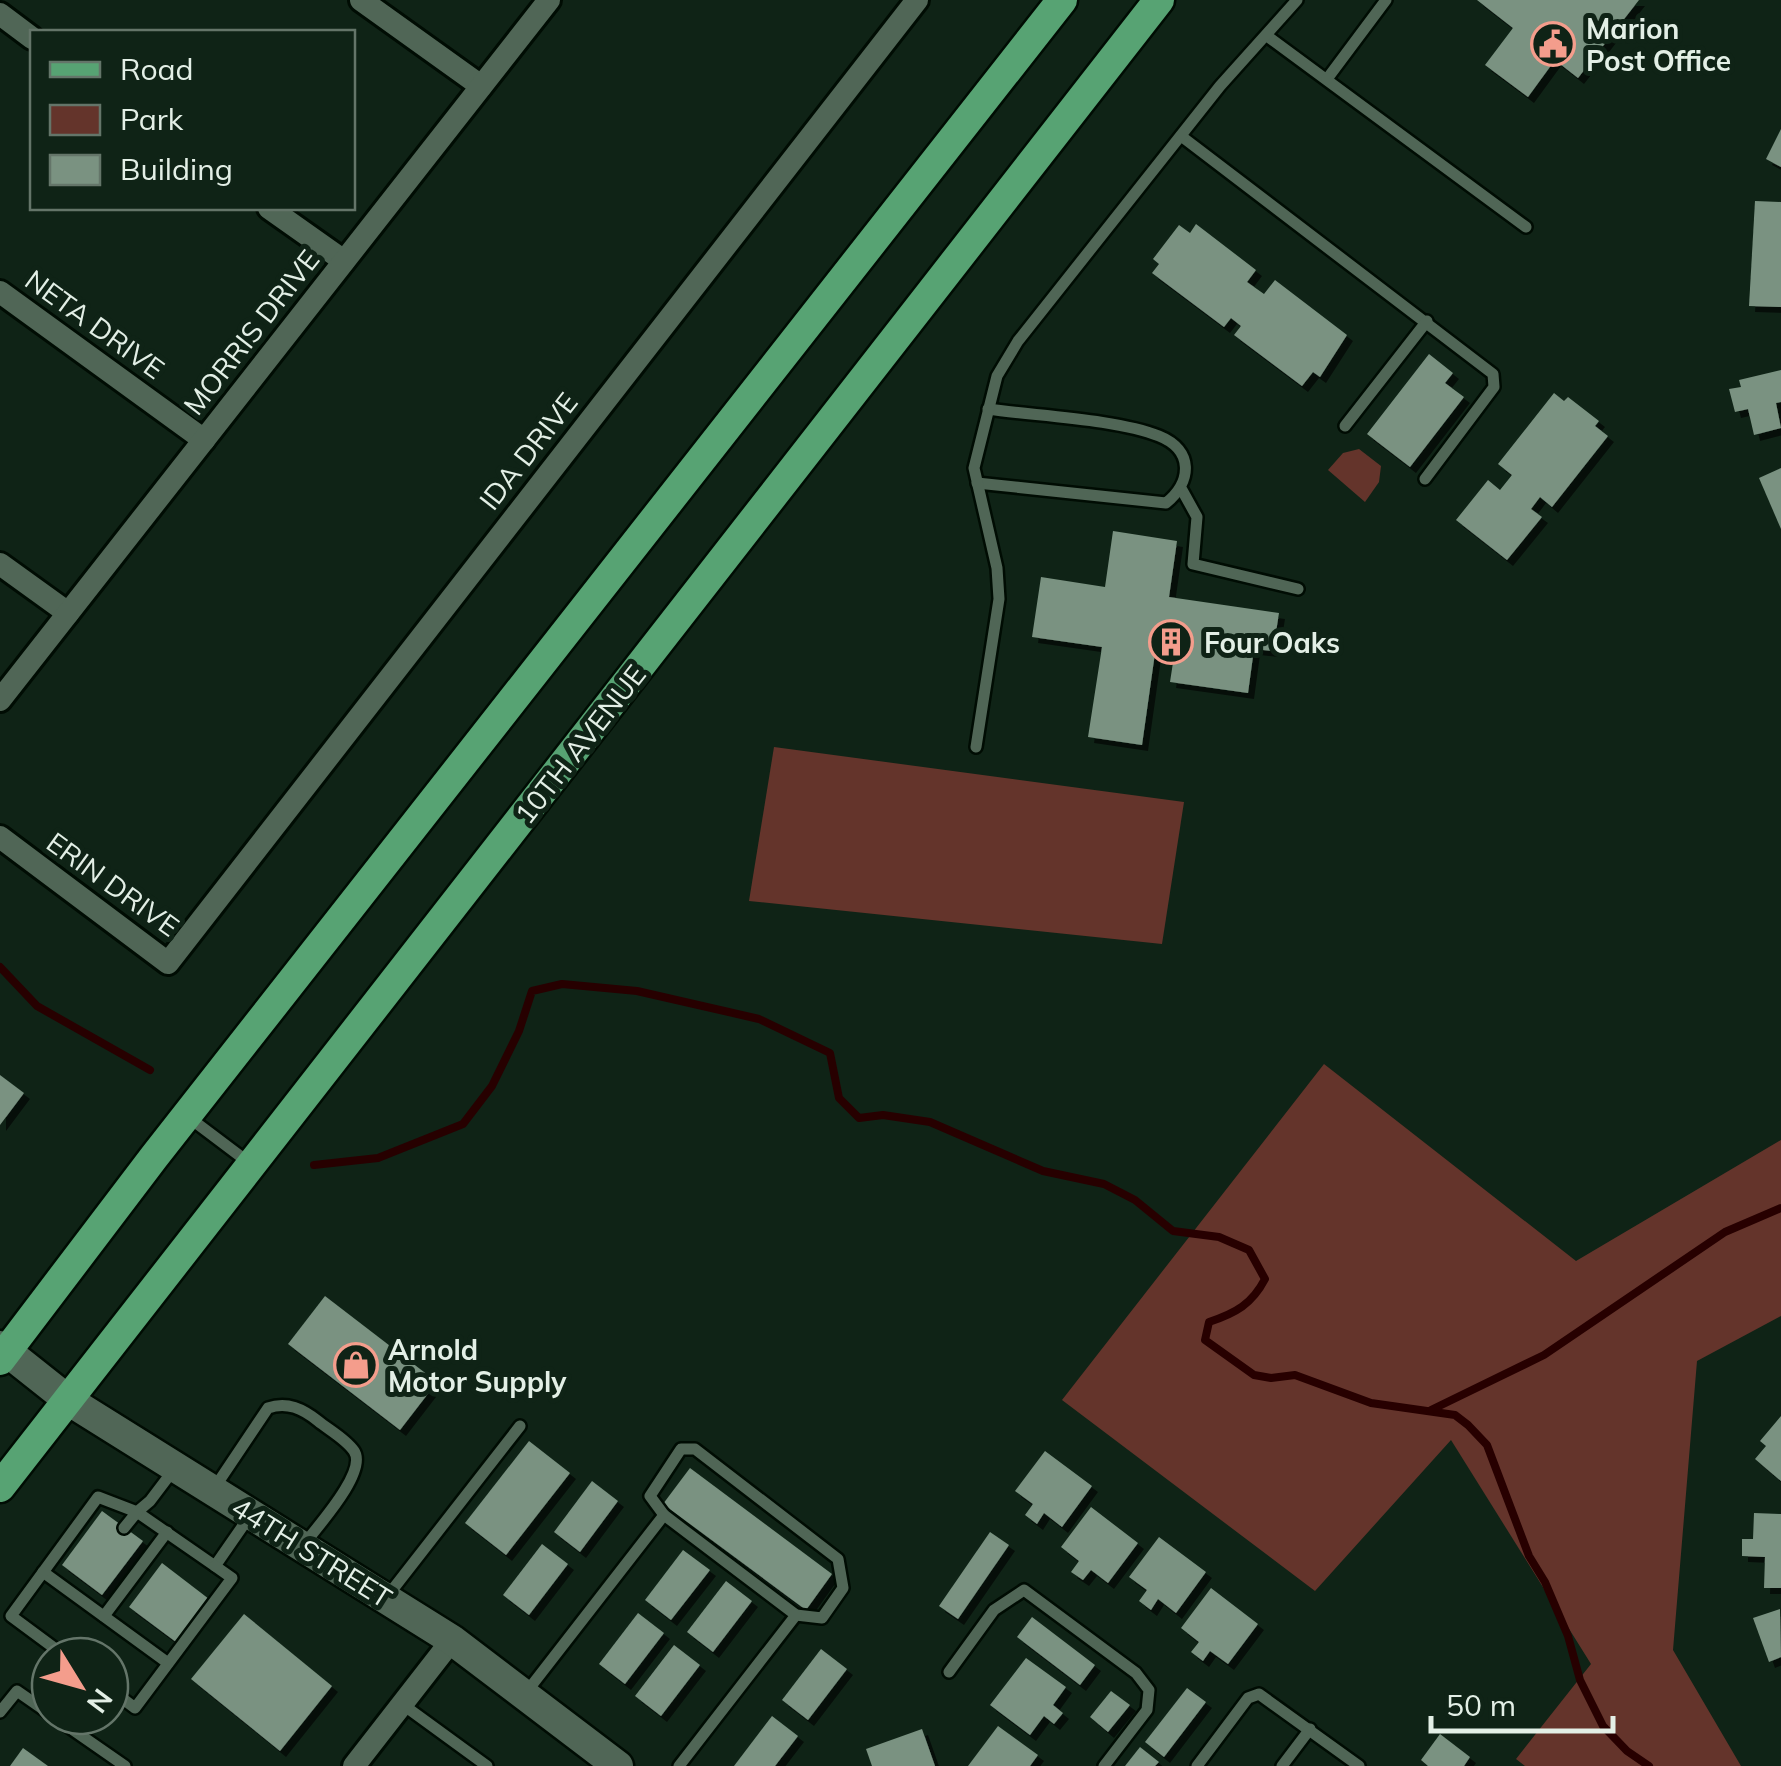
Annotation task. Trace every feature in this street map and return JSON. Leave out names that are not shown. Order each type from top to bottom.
[{"type":"main road","points":[[2,1352],[1062,0]]},
{"type":"main road","name":"10TH AVENUE","points":[[0,1487],[1159,0]]},
{"type":"street","points":[[362,0],[481,86]]},
{"type":"street","name":"MORRIS DRIVE","points":[[0,700],[549,0]]},
{"type":"street","name":"IDA DRIVE","points":[[186,939],[917,0]]},
{"type":"street","points":[[0,14],[30,36]]},
{"type":"street","points":[[272,210],[344,261]]},
{"type":"street","name":"NETA DRIVE","points":[[0,292],[204,440]]},
{"type":"street","points":[[0,564],[68,614]]},
{"type":"street","name":"ERIN DRIVE","points":[[0,838],[168,963],[186,939]]},
{"type":"street","name":"44TH STREET","points":[[2,1352],[68,1400],[452,1640],[615,1765]]},
{"type":"street","points":[[354,1766],[452,1640]]},
{"type":"lane","points":[[976,746],[999,598],[974,468],[997,376],[1018,341],[1180,136],[1297,0]]},
{"type":"lane","points":[[1328,79],[1386,0]]},
{"type":"lane","points":[[1267,36],[1526,227]]},
{"type":"lane","points":[[1180,136],[1493,374],[1494,387],[1424,479]]},
{"type":"lane","points":[[1345,426],[1427,321]]},
{"type":"lane","points":[[977,483],[1166,503],[1182,490],[1186,470],[1180,450],[1162,437],[1129,428],[988,409]]},
{"type":"lane","points":[[1182,490],[1197,517],[1193,564],[1298,590]]},
{"type":"lane","points":[[187,1116],[251,1165]]},
{"type":"lane","points":[[213,1490],[268,1408],[288,1405],[311,1416],[353,1449],[358,1466],[303,1546]]},
{"type":"lane","points":[[386,1598],[520,1426]]},
{"type":"lane","points":[[680,1449],[695,1449],[838,1560],[843,1588],[822,1618],[796,1615],[664,1515],[650,1496],[680,1449]]},
{"type":"lane","points":[[124,1528],[176,1467]]},
{"type":"lane","points":[[38,1636],[11,1616],[98,1497],[138,1512],[232,1578],[134,1708],[130,1705]]},
{"type":"lane","points":[[215,1566],[251,1514]]},
{"type":"lane","points":[[526,1694],[664,1515]]},
{"type":"lane","points":[[104,1616],[167,1532]]},
{"type":"lane","points":[[43,1572],[168,1663]]},
{"type":"lane","points":[[74,1594],[84,1581]]},
{"type":"lane","points":[[949,1672],[994,1610],[1024,1590],[1136,1674],[1149,1690],[1147,1710],[1104,1766]]},
{"type":"lane","points":[[679,1766],[796,1615]]},
{"type":"lane","points":[[0,1712],[17,1691],[30,1700]]},
{"type":"lane","points":[[1196,1766],[1248,1698],[1259,1694],[1359,1766]]},
{"type":"lane","points":[[402,1704],[487,1766]]},
{"type":"lane","points":[[1282,1766],[1310,1730]]},
{"type":"lane","points":[[77,1736],[107,1761],[125,1766]]},
{"type":"green space","points":[[1359,449],[1381,466],[1379,482],[1365,502],[1328,470],[1343,453]]},
{"type":"green space","points":[[774,747],[1184,802],[1162,944],[749,901]]},
{"type":"green space","points":[[1324,1064],[1576,1261],[1781,1140],[1781,1316],[1697,1361],[1673,1650],[1741,1766],[1525,1766],[1516,1759],[1591,1664],[1451,1440],[1315,1591],[1062,1400]]},
{"type":"building","name":"Marion Post Office","points":[[1477,0],[1639,0],[1578,78],[1555,60],[1528,97],[1485,65],[1513,28]]},
{"type":"building","points":[[1781,129],[1781,167],[1766,159]]},
{"type":"building","points":[[1755,201],[1781,202],[1781,307],[1749,306]]},
{"type":"building","points":[[1196,224],[1256,270],[1247,282],[1264,294],[1275,280],[1347,335],[1320,377],[1313,372],[1302,386],[1234,335],[1241,326],[1231,318],[1224,327],[1152,273],[1159,264],[1153,259],[1179,225],[1190,233]]},
{"type":"building","points":[[1429,354],[1453,373],[1445,383],[1464,397],[1410,467],[1367,434]]},
{"type":"building","points":[[1781,370],[1781,402],[1776,403],[1781,428],[1754,435],[1748,409],[1735,412],[1729,389],[1741,387],[1739,380]]},
{"type":"building","points":[[1554,393],[1564,401],[1568,397],[1599,421],[1595,426],[1608,436],[1552,507],[1540,497],[1531,509],[1542,517],[1507,560],[1456,520],[1488,480],[1500,490],[1512,475],[1498,464]]},
{"type":"building","points":[[1781,468],[1781,529],[1759,478]]},
{"type":"building","name":"Four Oaks","points":[[1113,531],[1177,541],[1169,597],[1279,613],[1273,651],[1254,649],[1248,693],[1170,682],[1174,656],[1155,653],[1142,745],[1088,737],[1102,647],[1032,637],[1041,577],[1105,587]]},
{"type":"building","points":[[0,1075],[24,1093],[0,1125]]},
{"type":"building","points":[[325,1296],[437,1382],[400,1430],[288,1344]]},
{"type":"building","points":[[1781,1416],[1781,1481],[1755,1459],[1766,1446],[1760,1441]]},
{"type":"building","points":[[529,1441],[570,1473],[506,1555],[465,1523]]},
{"type":"building","points":[[1045,1451],[1092,1486],[1062,1527],[1044,1513],[1037,1524],[1025,1515],[1033,1504],[1015,1491]]},
{"type":"building","points":[[690,1468],[832,1574],[806,1610],[663,1504]]},
{"type":"building","points":[[592,1481],[618,1501],[580,1552],[554,1532]]},
{"type":"building","points":[[1091,1507],[1138,1543],[1108,1583],[1091,1570],[1083,1580],[1071,1572],[1079,1561],[1061,1547]]},
{"type":"building","points":[[102,1511],[143,1541],[102,1595],[62,1565]]},
{"type":"building","points":[[1754,1513],[1781,1514],[1781,1588],[1764,1588],[1765,1557],[1742,1556],[1742,1539],[1753,1539]]},
{"type":"building","points":[[990,1532],[1009,1545],[958,1619],[939,1606]]},
{"type":"building","points":[[1159,1537],[1206,1572],[1176,1613],[1158,1599],[1151,1610],[1139,1601],[1147,1590],[1129,1577]]},
{"type":"building","points":[[542,1544],[568,1564],[529,1615],[503,1595]]},
{"type":"building","points":[[683,1550],[710,1570],[671,1620],[645,1600]]},
{"type":"building","points":[[162,1563],[209,1599],[176,1642],[129,1607]]},
{"type":"building","points":[[726,1581],[752,1601],[713,1652],[687,1632]]},
{"type":"building","points":[[1211,1588],[1258,1624],[1228,1664],[1210,1651],[1203,1661],[1191,1652],[1199,1642],[1181,1628]]},
{"type":"building","points":[[1780,1609],[1781,1657],[1769,1662],[1753,1618]]},
{"type":"building","points":[[638,1613],[664,1633],[625,1684],[599,1664]]},
{"type":"building","points":[[244,1614],[332,1686],[280,1751],[191,1679]]},
{"type":"building","points":[[1032,1617],[1095,1665],[1080,1685],[1017,1637]]},
{"type":"building","points":[[674,1645],[700,1665],[661,1716],[635,1696]]},
{"type":"building","points":[[821,1649],[847,1669],[808,1720],[782,1700]]},
{"type":"building","points":[[1026,1658],[1066,1687],[1053,1705],[1063,1713],[1054,1724],[1044,1716],[1030,1735],[990,1705]]},
{"type":"building","points":[[1187,1688],[1206,1702],[1164,1757],[1145,1742]]},
{"type":"building","points":[[1111,1691],[1130,1705],[1108,1732],[1090,1717]]},
{"type":"building","points":[[772,1716],[798,1736],[775,1766],[734,1766]]},
{"type":"building","points":[[998,1726],[1038,1755],[1030,1766],[968,1766]]},
{"type":"building","points":[[922,1729],[935,1766],[872,1766],[866,1749]]},
{"type":"building","points":[[1440,1734],[1470,1757],[1464,1766],[1428,1766],[1421,1760]]},
{"type":"building","points":[[1140,1747],[1159,1762],[1155,1766],[1125,1766]]},
{"type":"building","points":[[23,1748],[48,1766],[10,1766]]},
{"type":"waterway","points":[[0,967],[37,1006],[150,1070]]},
{"type":"waterway","points":[[314,1165],[378,1158],[463,1124],[492,1086],[519,1031],[532,991],[562,984],[637,991],[759,1019],[830,1053],[839,1098],[859,1118],[883,1115],[930,1122],[1043,1171],[1104,1184],[1135,1200],[1173,1231],[1219,1237],[1249,1250],[1265,1279],[1242,1306],[1209,1322],[1205,1340],[1254,1375],[1295,1375],[1371,1403],[1455,1415],[1468,1425],[1487,1445],[1529,1556],[1568,1636],[1580,1680],[1603,1726],[1627,1751],[1649,1766]]},
{"type":"waterway","points":[[1431,1410],[1544,1355],[1725,1232],[1781,1208]]},
{"type":"place","name":"Marion Post Office","points":[[1553,44]]},
{"type":"place","name":"Four Oaks","points":[[1171,642]]},
{"type":"place","name":"Arnold Motor Supply","points":[[356,1365]]}]
